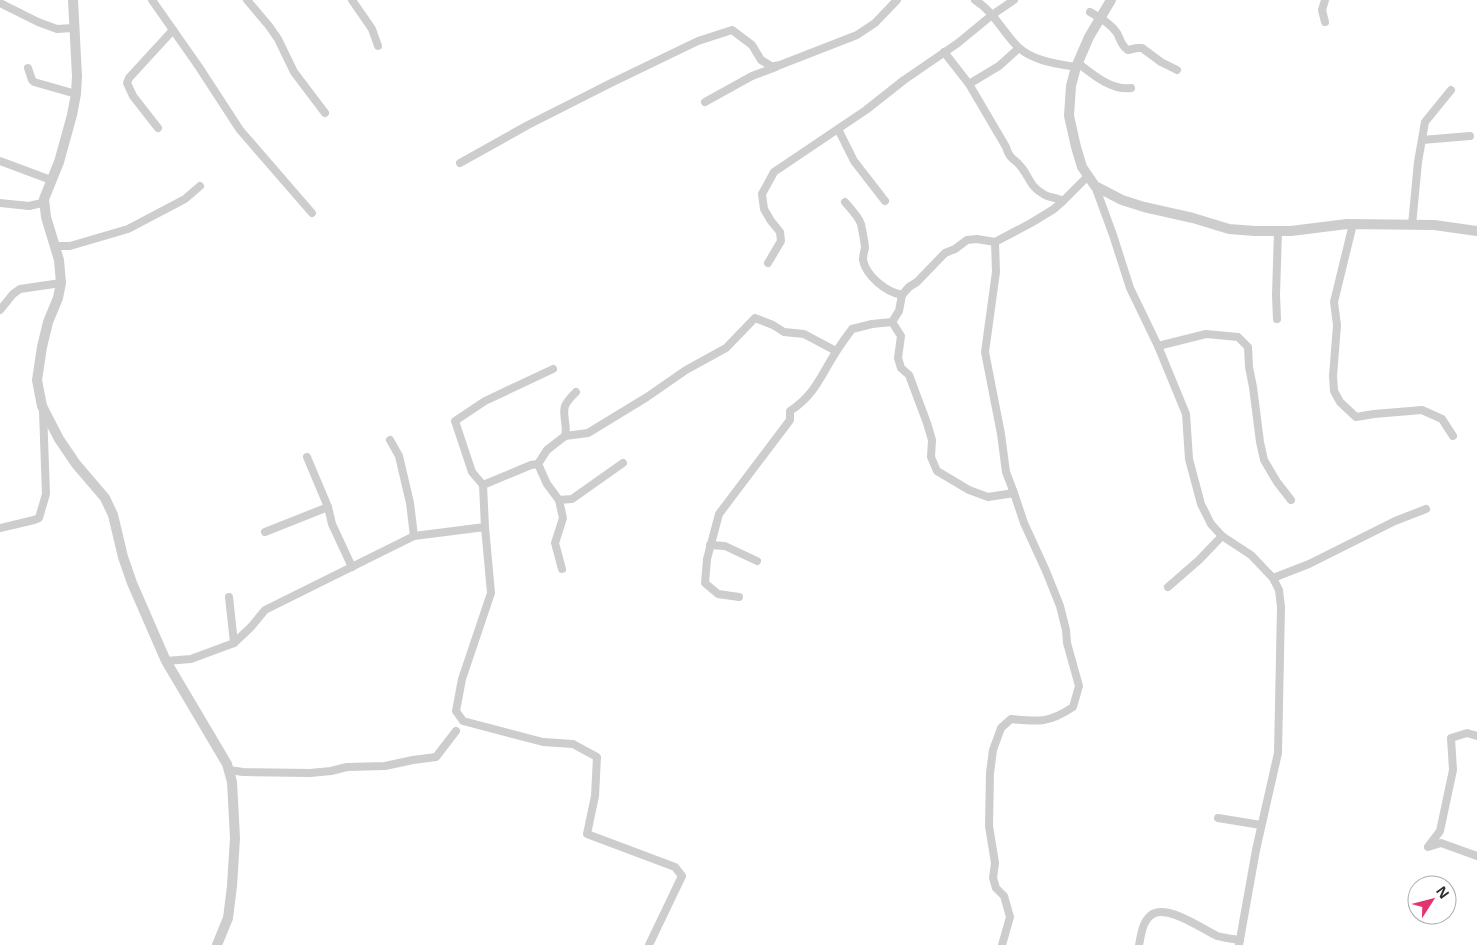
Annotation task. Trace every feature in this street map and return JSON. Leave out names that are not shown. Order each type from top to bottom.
[{"type":"street","points":[[0,203],[29,206],[42,203],[59,162],[76,94],[77,76],[73,0]]},
{"type":"street","points":[[152,0],[200,67],[240,130],[312,213]]},
{"type":"street","points":[[247,0],[278,39],[294,72],[325,113]]},
{"type":"street","points":[[352,0],[372,29],[378,46]]},
{"type":"street","points":[[705,102],[752,76],[857,35],[875,23],[897,0]]},
{"type":"street","points":[[975,0],[981,4],[1019,48],[1042,61],[1077,65],[1118,88],[1131,88]]},
{"type":"street","points":[[768,262],[781,241],[780,232],[764,209],[762,194],[774,172],[866,110],[1014,0]]},
{"type":"street","points":[[1111,0],[1089,37],[1077,65],[1071,86],[1069,116],[1076,148],[1082,167],[1095,186],[1130,288],[1158,346],[1186,414],[1189,459],[1201,504],[1211,524],[1222,536],[1250,555],[1273,578],[1279,590],[1281,606],[1278,753],[1261,825],[1240,943],[1219,936],[1194,923],[1168,913],[1160,912],[1151,915],[1147,919],[1139,945]]},
{"type":"street","points":[[1325,0],[1322,10],[1325,22]]},
{"type":"street","points":[[0,4],[57,29],[73,28]]},
{"type":"street","points":[[1090,12],[1113,28],[1123,47],[1128,50],[1142,48],[1161,62],[1177,70]]},
{"type":"street","points":[[158,128],[133,96],[127,83],[129,78],[173,30]]},
{"type":"street","points":[[460,164],[528,125],[611,83],[698,41],[722,32],[732,30],[752,44],[761,60],[771,66],[769,67],[780,65]]},
{"type":"street","points":[[969,84],[999,66],[1019,48]]},
{"type":"street","points":[[944,52],[969,84],[1006,147],[1009,156],[1022,168],[1028,181],[1035,189],[1046,196],[1063,202]]},
{"type":"street","points":[[28,68],[34,82],[76,94]]},
{"type":"street","points":[[1412,225],[1418,162],[1426,122],[1451,90]]},
{"type":"street","points":[[838,128],[854,161],[885,201]]},
{"type":"street","points":[[1422,140],[1470,136]]},
{"type":"street","points":[[0,161],[51,180]]},
{"type":"street","points":[[739,597],[718,594],[704,583],[710,545],[719,514],[790,420],[790,411],[800,404],[812,391],[824,374],[836,351],[852,329],[892,322],[899,311],[902,295],[945,252],[956,249],[967,240],[977,239],[995,242],[1031,223],[1063,202],[1088,176]]},
{"type":"street","points":[[55,246],[70,246],[128,229],[185,200],[200,186]]},
{"type":"street","points":[[1095,186],[1129,202],[1229,229],[1291,231],[1353,224],[1434,225],[1477,231]]},
{"type":"street","points":[[0,528],[39,518],[46,494],[42,406],[37,380],[48,322],[58,298],[61,283],[59,260],[46,216],[44,199]]},
{"type":"street","points":[[845,202],[861,223],[865,247],[864,263],[874,280],[894,293],[902,295]]},
{"type":"street","points":[[1353,224],[1334,302],[1337,325],[1332,376],[1334,391],[1340,402],[1356,417],[1422,410],[1442,419],[1453,436]]},
{"type":"street","points":[[1277,319],[1278,231]]},
{"type":"street","points":[[995,242],[996,272],[985,352],[1001,434],[1006,472],[1024,524],[1046,570],[1060,606],[1079,686],[1074,707],[1061,715],[1042,722],[1011,719],[1002,728],[993,750],[990,773],[989,826],[995,863],[994,878],[996,888],[1004,896],[1010,917],[1002,945]]},
{"type":"street","points":[[0,310],[12,294],[20,289],[61,283]]},
{"type":"street","points":[[484,485],[531,465],[538,464],[547,450],[565,436],[588,433],[647,397],[686,370],[726,348],[755,318],[773,325],[784,332],[804,334],[836,351]]},
{"type":"street","points":[[892,322],[901,336],[898,358],[901,368],[909,375],[927,423],[932,440],[931,457],[937,471],[969,490],[988,497],[1014,493]]},
{"type":"street","points":[[1158,346],[1206,334],[1238,337],[1248,347],[1249,367],[1254,387],[1260,442],[1264,460],[1277,482],[1291,500]]},
{"type":"street","points":[[552,369],[486,401],[455,421],[472,472],[484,485],[484,527],[491,593],[462,679],[456,711],[463,721],[543,742],[573,744],[597,757],[595,796],[587,834],[675,867],[682,876],[649,945]]},
{"type":"street","points":[[565,436],[567,429],[566,405],[576,392]]},
{"type":"street","points":[[42,406],[59,440],[76,464],[105,498],[113,514],[123,557],[132,583],[166,661],[229,770],[232,782],[235,838],[232,886],[228,918],[217,945]]},
{"type":"street","points":[[390,440],[399,456],[410,503],[414,536]]},
{"type":"street","points":[[307,457],[328,507],[332,524],[352,567]]},
{"type":"street","points":[[559,500],[572,499],[623,463]]},
{"type":"street","points":[[538,464],[547,484],[559,500],[563,518],[555,543],[562,569]]},
{"type":"street","points":[[265,532],[328,507]]},
{"type":"street","points":[[1273,578],[1309,564],[1395,521],[1426,509]]},
{"type":"street","points":[[166,661],[192,659],[234,642],[251,627],[265,610],[414,536],[484,527]]},
{"type":"street","points":[[1168,587],[1222,536]]},
{"type":"street","points":[[710,545],[725,546],[757,561]]},
{"type":"street","points":[[229,597],[234,642]]},
{"type":"street","points":[[229,770],[242,772],[310,773],[356,766],[385,766],[436,757],[456,731]]},
{"type":"street","points":[[1477,736],[1466,733],[1451,738],[1453,770],[1440,831],[1428,847],[1441,843],[1477,856]]},
{"type":"street","points":[[1218,818],[1261,825]]}]
